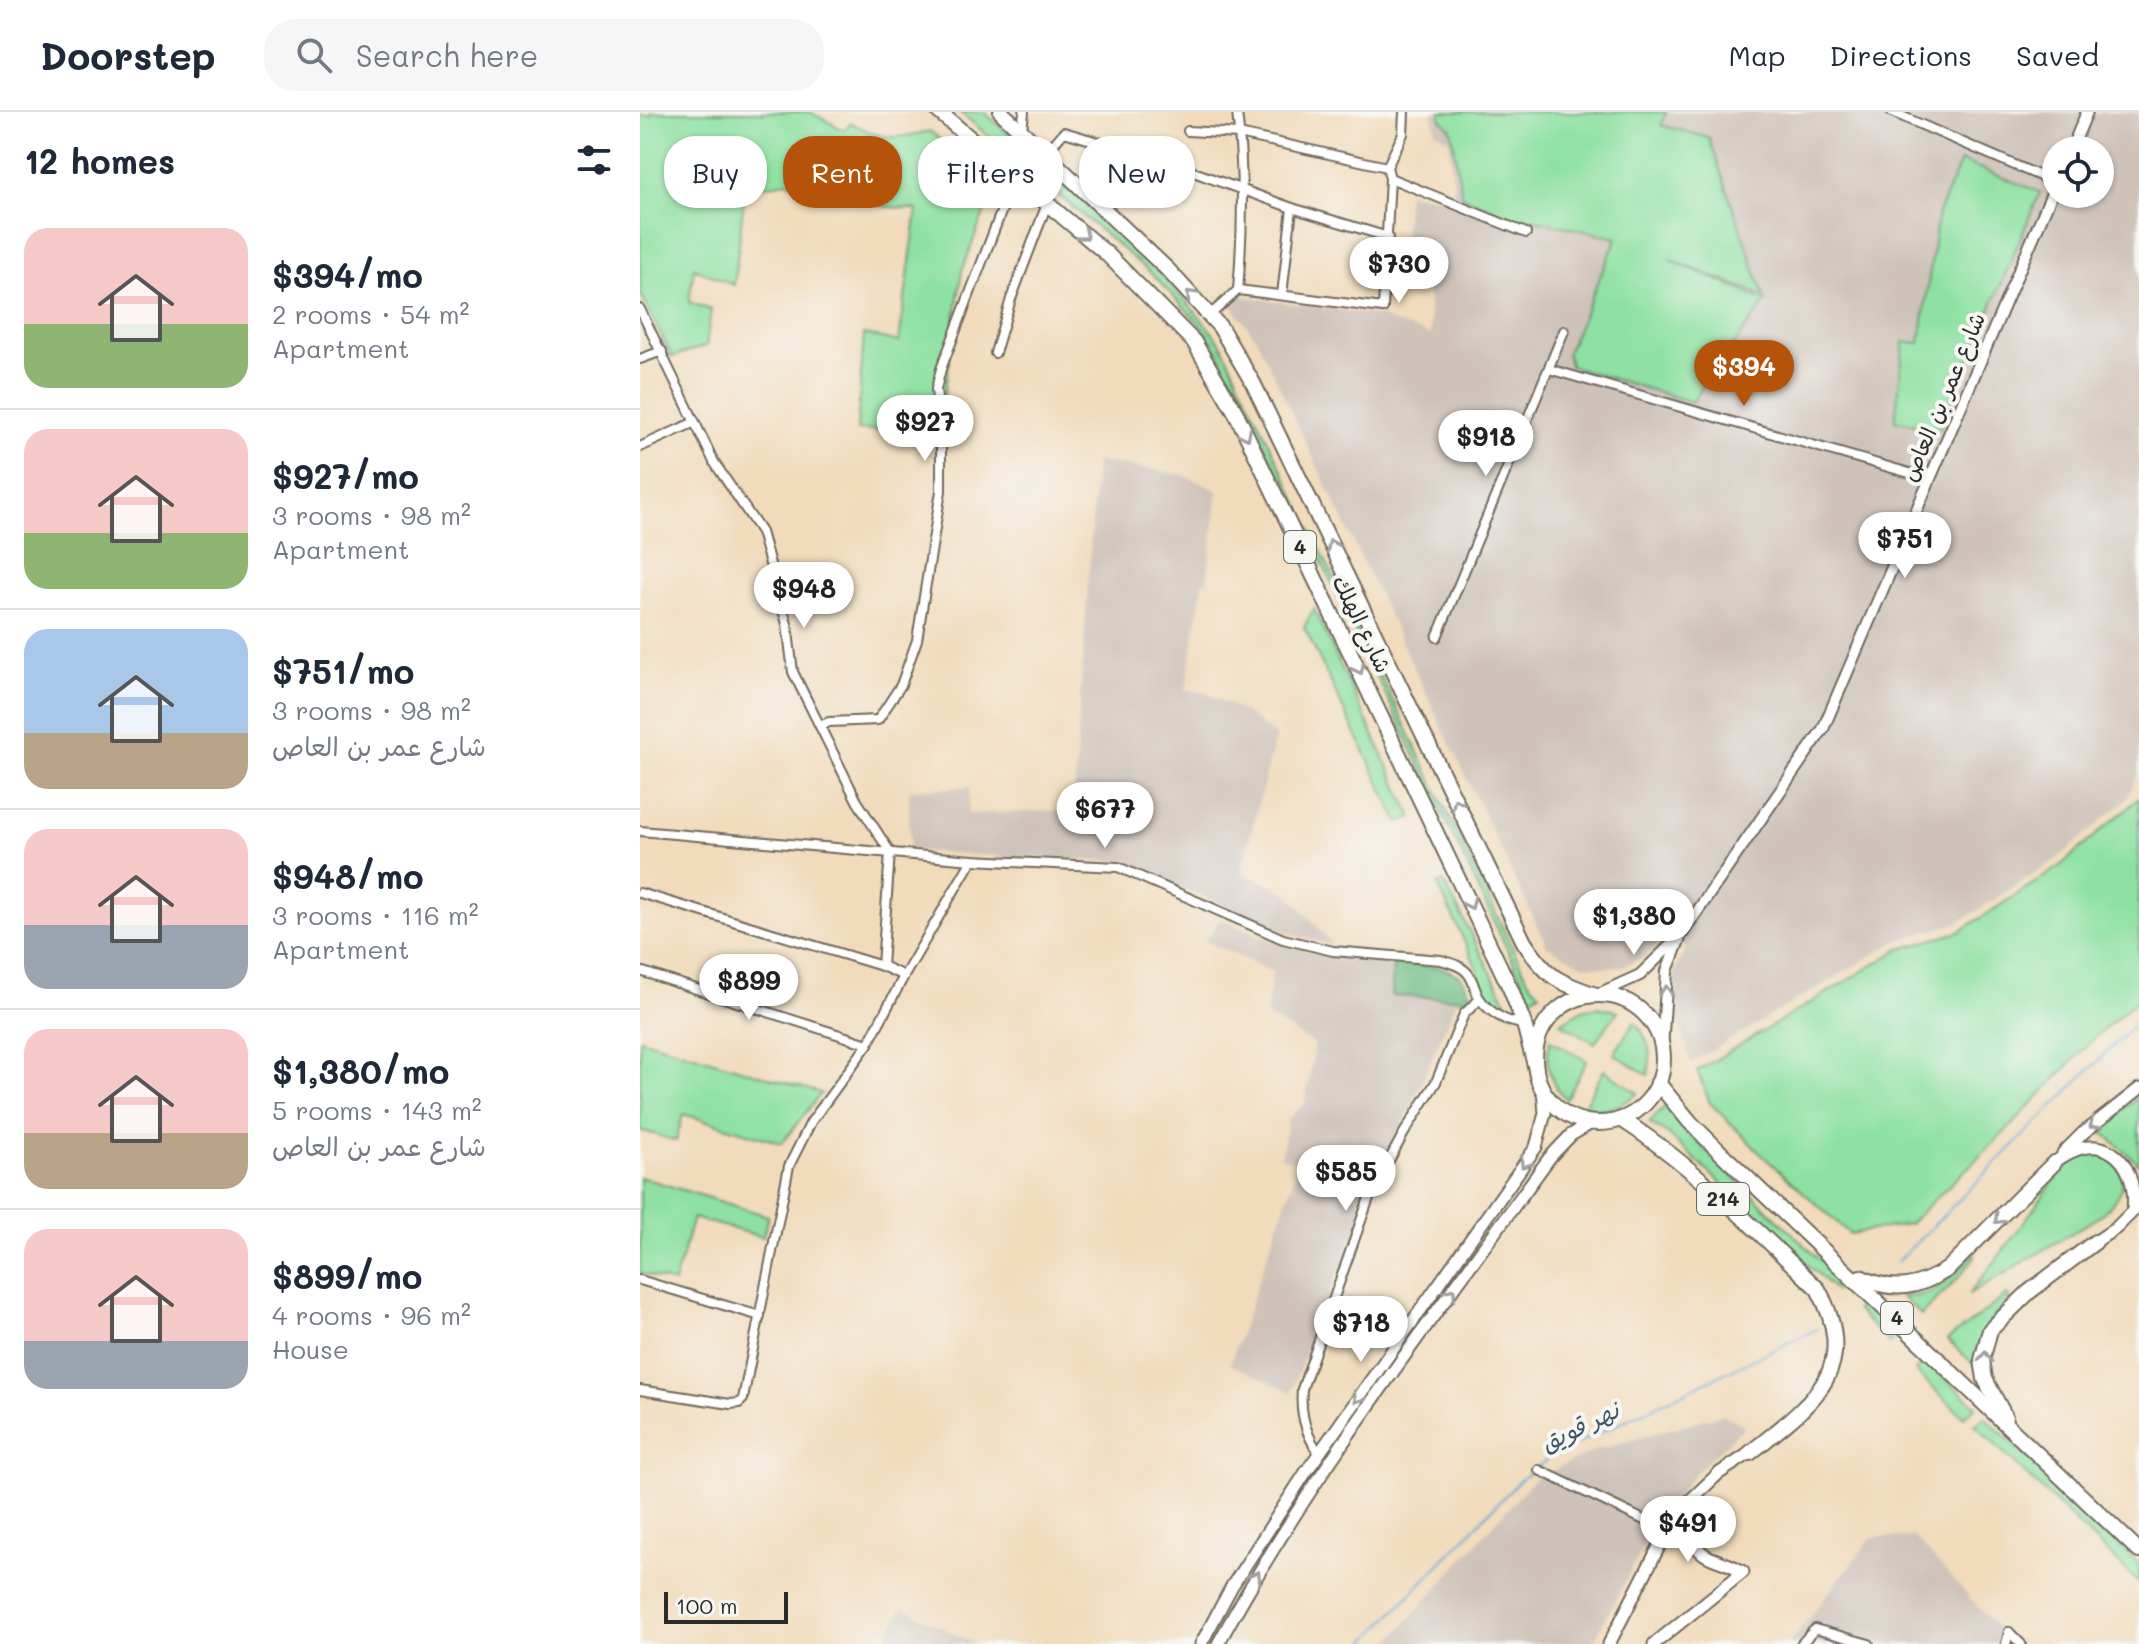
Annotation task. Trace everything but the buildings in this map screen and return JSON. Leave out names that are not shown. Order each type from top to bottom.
[{"type":"highway","name":"شارع الهلك","points":[[939,112],[967,136]]},
{"type":"highway","name":"شارع الهلك","points":[[1001,112],[1027,136]]},
{"type":"highway","name":"شارع الهلك","points":[[1063,169],[1168,270],[1220,327],[1253,383],[1524,942],[1539,965],[1552,977],[1596,995]]},
{"type":"highway","name":"شارع الهلك","points":[[1052,208],[1107,254],[1194,342],[1236,413],[1511,990],[1536,1069]]},
{"type":"highway","points":[[1596,995],[1615,997],[1632,1004],[1657,1031],[1662,1049],[1663,1067],[1658,1083],[1640,1108],[1621,1119],[1593,1122],[1564,1112],[1543,1090],[1536,1069],[1536,1048],[1543,1027],[1557,1011],[1575,999],[1596,995]]},
{"type":"highway","name":"4","points":[[1658,1083],[1719,1151],[2139,1551]]},
{"type":"highway","name":"214","points":[[1621,1119],[1692,1170],[1818,1289],[1827,1305],[1835,1336],[1829,1378],[1803,1410],[1750,1453]]},
{"type":"highway","points":[[1843,1266],[1875,1284],[1904,1287],[1932,1279],[1948,1269],[2054,1163]]},
{"type":"highway","points":[[2011,1428],[1985,1379],[1982,1360],[1990,1330],[2029,1292],[2095,1242]]},
{"type":"main road","points":[[2054,1163],[2083,1133],[2139,1089]]},
{"type":"main road","points":[[1201,1644],[1232,1586],[1319,1453],[1536,1147],[1545,1113],[1543,1090]]},
{"type":"main road","points":[[1218,1644],[1245,1593],[1325,1467],[1550,1157],[1571,1135],[1593,1122]]},
{"type":"main road","points":[[2054,1163],[2082,1147],[2098,1147],[2114,1153],[2126,1164],[2134,1178],[2136,1208],[2116,1228],[2095,1242]]},
{"type":"main road","points":[[1609,1644],[1667,1531],[1683,1507],[1718,1474],[1750,1453]]},
{"type":"main road","points":[[1654,1644],[1743,1572],[1701,1553],[1691,1539],[1683,1507]]},
{"type":"street","points":[[1022,131],[1024,112]]},
{"type":"street","points":[[1210,315],[1238,290],[1241,188],[1237,112]]},
{"type":"street","points":[[1238,290],[1383,308],[1390,178],[1387,167],[1403,134],[1404,112]]},
{"type":"street","points":[[1892,112],[2042,178]]},
{"type":"street","points":[[1924,124],[1925,112]]},
{"type":"street","points":[[2077,136],[2087,112]]},
{"type":"street","points":[[1188,131],[1239,134],[1387,167]]},
{"type":"street","points":[[1061,136],[1064,132],[1169,163],[1292,208],[1388,237]]},
{"type":"street","points":[[1390,178],[1526,233]]},
{"type":"street","points":[[820,726],[829,722],[878,720],[907,674],[917,640],[941,491],[941,439],[936,389],[1003,208]]},
{"type":"street","points":[[995,353],[1011,299],[1045,208]]},
{"type":"street","points":[[1282,295],[1292,208]]},
{"type":"street","name":"شارع عمر بن العاص","points":[[1662,1049],[1667,971],[1681,935],[1804,761],[1823,729],[2046,208]]},
{"type":"street","points":[[640,311],[714,462],[761,532],[787,624],[793,672],[806,704],[857,801],[890,852],[882,966]]},
{"type":"street","points":[[1437,637],[1564,331]]},
{"type":"street","points":[[640,359],[662,351]]},
{"type":"street","points":[[1549,369],[1930,479]]},
{"type":"street","points":[[640,447],[695,422]]},
{"type":"street","points":[[640,831],[972,860],[1118,867],[1283,939],[1333,951],[1441,960],[1455,964],[1468,973],[1480,999],[1511,1023],[1524,1024]]},
{"type":"street","points":[[640,1390],[739,1403],[746,1393],[789,1166],[811,1122],[868,1044],[972,860]]},
{"type":"street","points":[[640,893],[882,966],[904,976]]},
{"type":"street","points":[[1596,995],[1640,975],[1681,935]]},
{"type":"street","points":[[640,971],[868,1044]]},
{"type":"street","points":[[1319,1453],[1311,1441],[1303,1416],[1302,1389],[1365,1207],[1404,1133],[1436,1082],[1464,1014],[1480,999]]},
{"type":"street","points":[[640,1280],[760,1316]]},
{"type":"street","points":[[1539,1470],[1667,1531]]},
{"type":"street","points":[[1801,1644],[1815,1629],[1869,1644]]},
{"type":"street","points":[[2006,1644],[2009,1632],[2021,1644]]},
{"type":"shaded area","points":[[1433,112],[2139,112],[2139,771],[2127,799],[2057,859],[1959,922],[1896,941],[1691,1063],[1671,990],[1674,973],[1687,948],[1666,932],[1647,955],[1625,966],[1604,967],[1583,965],[1547,946],[1256,338],[1230,303],[1238,296],[1382,316],[1431,335],[1425,253],[1404,237],[1408,193],[1445,199],[1454,193],[1449,140],[1435,131]]},
{"type":"shaded area","points":[[1096,461],[1184,475],[1218,491],[1207,582],[1203,581],[1186,689],[1206,693],[1246,713],[1276,736],[1241,872],[1288,893],[1333,945],[1286,933],[1122,861],[910,850],[909,790],[970,787],[968,814],[1073,810]]},
{"type":"shaded area","points":[[1220,919],[1282,944],[1332,957],[1393,963],[1392,996],[1457,1000],[1325,1303],[1291,1392],[1230,1364],[1299,1163],[1281,1158],[1288,1119],[1305,1103],[1315,1044],[1266,1015],[1273,972],[1205,941]]},
{"type":"shaded area","points":[[1723,1414],[1745,1426],[1693,1475],[1655,1525],[1592,1644],[1387,1644],[1535,1478],[1597,1450]]},
{"type":"shaded area","points":[[1872,1537],[1914,1537],[2012,1644],[1789,1644]]},
{"type":"shaded area","points":[[903,1607],[927,1620],[975,1644],[883,1644]]},
{"type":"green space","points":[[651,112],[810,112],[843,130],[851,123],[881,136],[783,136],[783,183],[767,185],[767,136],[664,136],[664,208],[743,208],[734,285],[694,268],[689,302],[711,310],[706,346],[672,357],[640,293],[640,115],[651,116]]},
{"type":"green space","points":[[960,112],[984,112],[1011,136],[988,136]]},
{"type":"green space","points":[[1440,112],[1666,112],[1661,125],[1709,138],[1764,296],[1668,259],[1766,301],[1692,402],[1570,366],[1567,353],[1617,238],[1526,218],[1523,222],[1462,196],[1451,129],[1441,119]]},
{"type":"green space","points":[[930,131],[936,136],[918,136],[918,208],[986,208],[962,270],[939,431],[857,430],[864,334],[899,342],[917,210],[900,208],[902,208],[902,136]]},
{"type":"green space","points":[[1961,161],[2040,192],[1940,428],[1895,421],[1904,342],[1920,343],[1938,213]]},
{"type":"green space","points":[[1063,183],[1079,197],[1079,208],[1091,208],[1139,252],[1221,344],[1528,980],[1540,993],[1530,997],[1215,345],[1153,275],[1063,199]]},
{"type":"green space","points":[[1314,609],[1412,817],[1399,823],[1304,627]]},
{"type":"green space","points":[[2139,798],[2139,999],[2095,1037],[2010,1127],[1909,1224],[1850,1234],[1764,1157],[1710,1103],[1697,1071],[1900,949],[1959,932],[2059,867]]},
{"type":"green space","points":[[1444,882],[1512,1013],[1493,1001],[1483,989],[1475,964],[1438,885]]},
{"type":"green space","points":[[1393,963],[1441,967],[1461,976],[1473,999],[1392,996]]},
{"type":"green space","points":[[1597,1007],[1618,1011],[1595,1043],[1561,1023],[1582,1010]]},
{"type":"green space","points":[[1634,1022],[1648,1047],[1648,1075],[1614,1054]]},
{"type":"green space","points":[[640,1039],[821,1093],[782,1143],[683,1114],[676,1141],[640,1130]]},
{"type":"green space","points":[[1550,1040],[1587,1061],[1566,1099],[1549,1072]]},
{"type":"green space","points":[[1604,1070],[1638,1093],[1612,1108],[1598,1110],[1583,1107]]},
{"type":"green space","points":[[2139,1097],[2139,1164],[2098,1128]]},
{"type":"green space","points":[[1666,1106],[1686,1131],[1846,1285],[1836,1291],[1669,1135],[1649,1122]]},
{"type":"green space","points":[[2096,1152],[2109,1159],[2122,1174],[2120,1191],[2107,1209],[1968,1295],[2065,1166],[2079,1157]]},
{"type":"green space","points":[[640,1177],[768,1216],[763,1237],[693,1218],[674,1283],[640,1273]]},
{"type":"green space","points":[[1974,1253],[1975,1257],[1958,1278],[1921,1315],[1901,1296],[1923,1294],[1942,1285]]},
{"type":"green space","points":[[2007,1295],[2010,1299],[1981,1337],[1975,1365],[1947,1340]]},
{"type":"green space","points":[[1864,1302],[1898,1335],[1889,1343],[1856,1310]]},
{"type":"green space","points":[[1926,1361],[1976,1406],[1964,1417],[1915,1371]]},
{"type":"green space","points":[[1985,1417],[2139,1564],[2139,1583],[1975,1425]]},
{"type":"waterway","name":"نهر قويق","points":[[1897,1262],[2139,1020]]},
{"type":"waterway","name":"نهر قويق","points":[[1363,1644],[1520,1480],[1553,1455],[1817,1329]]}]
